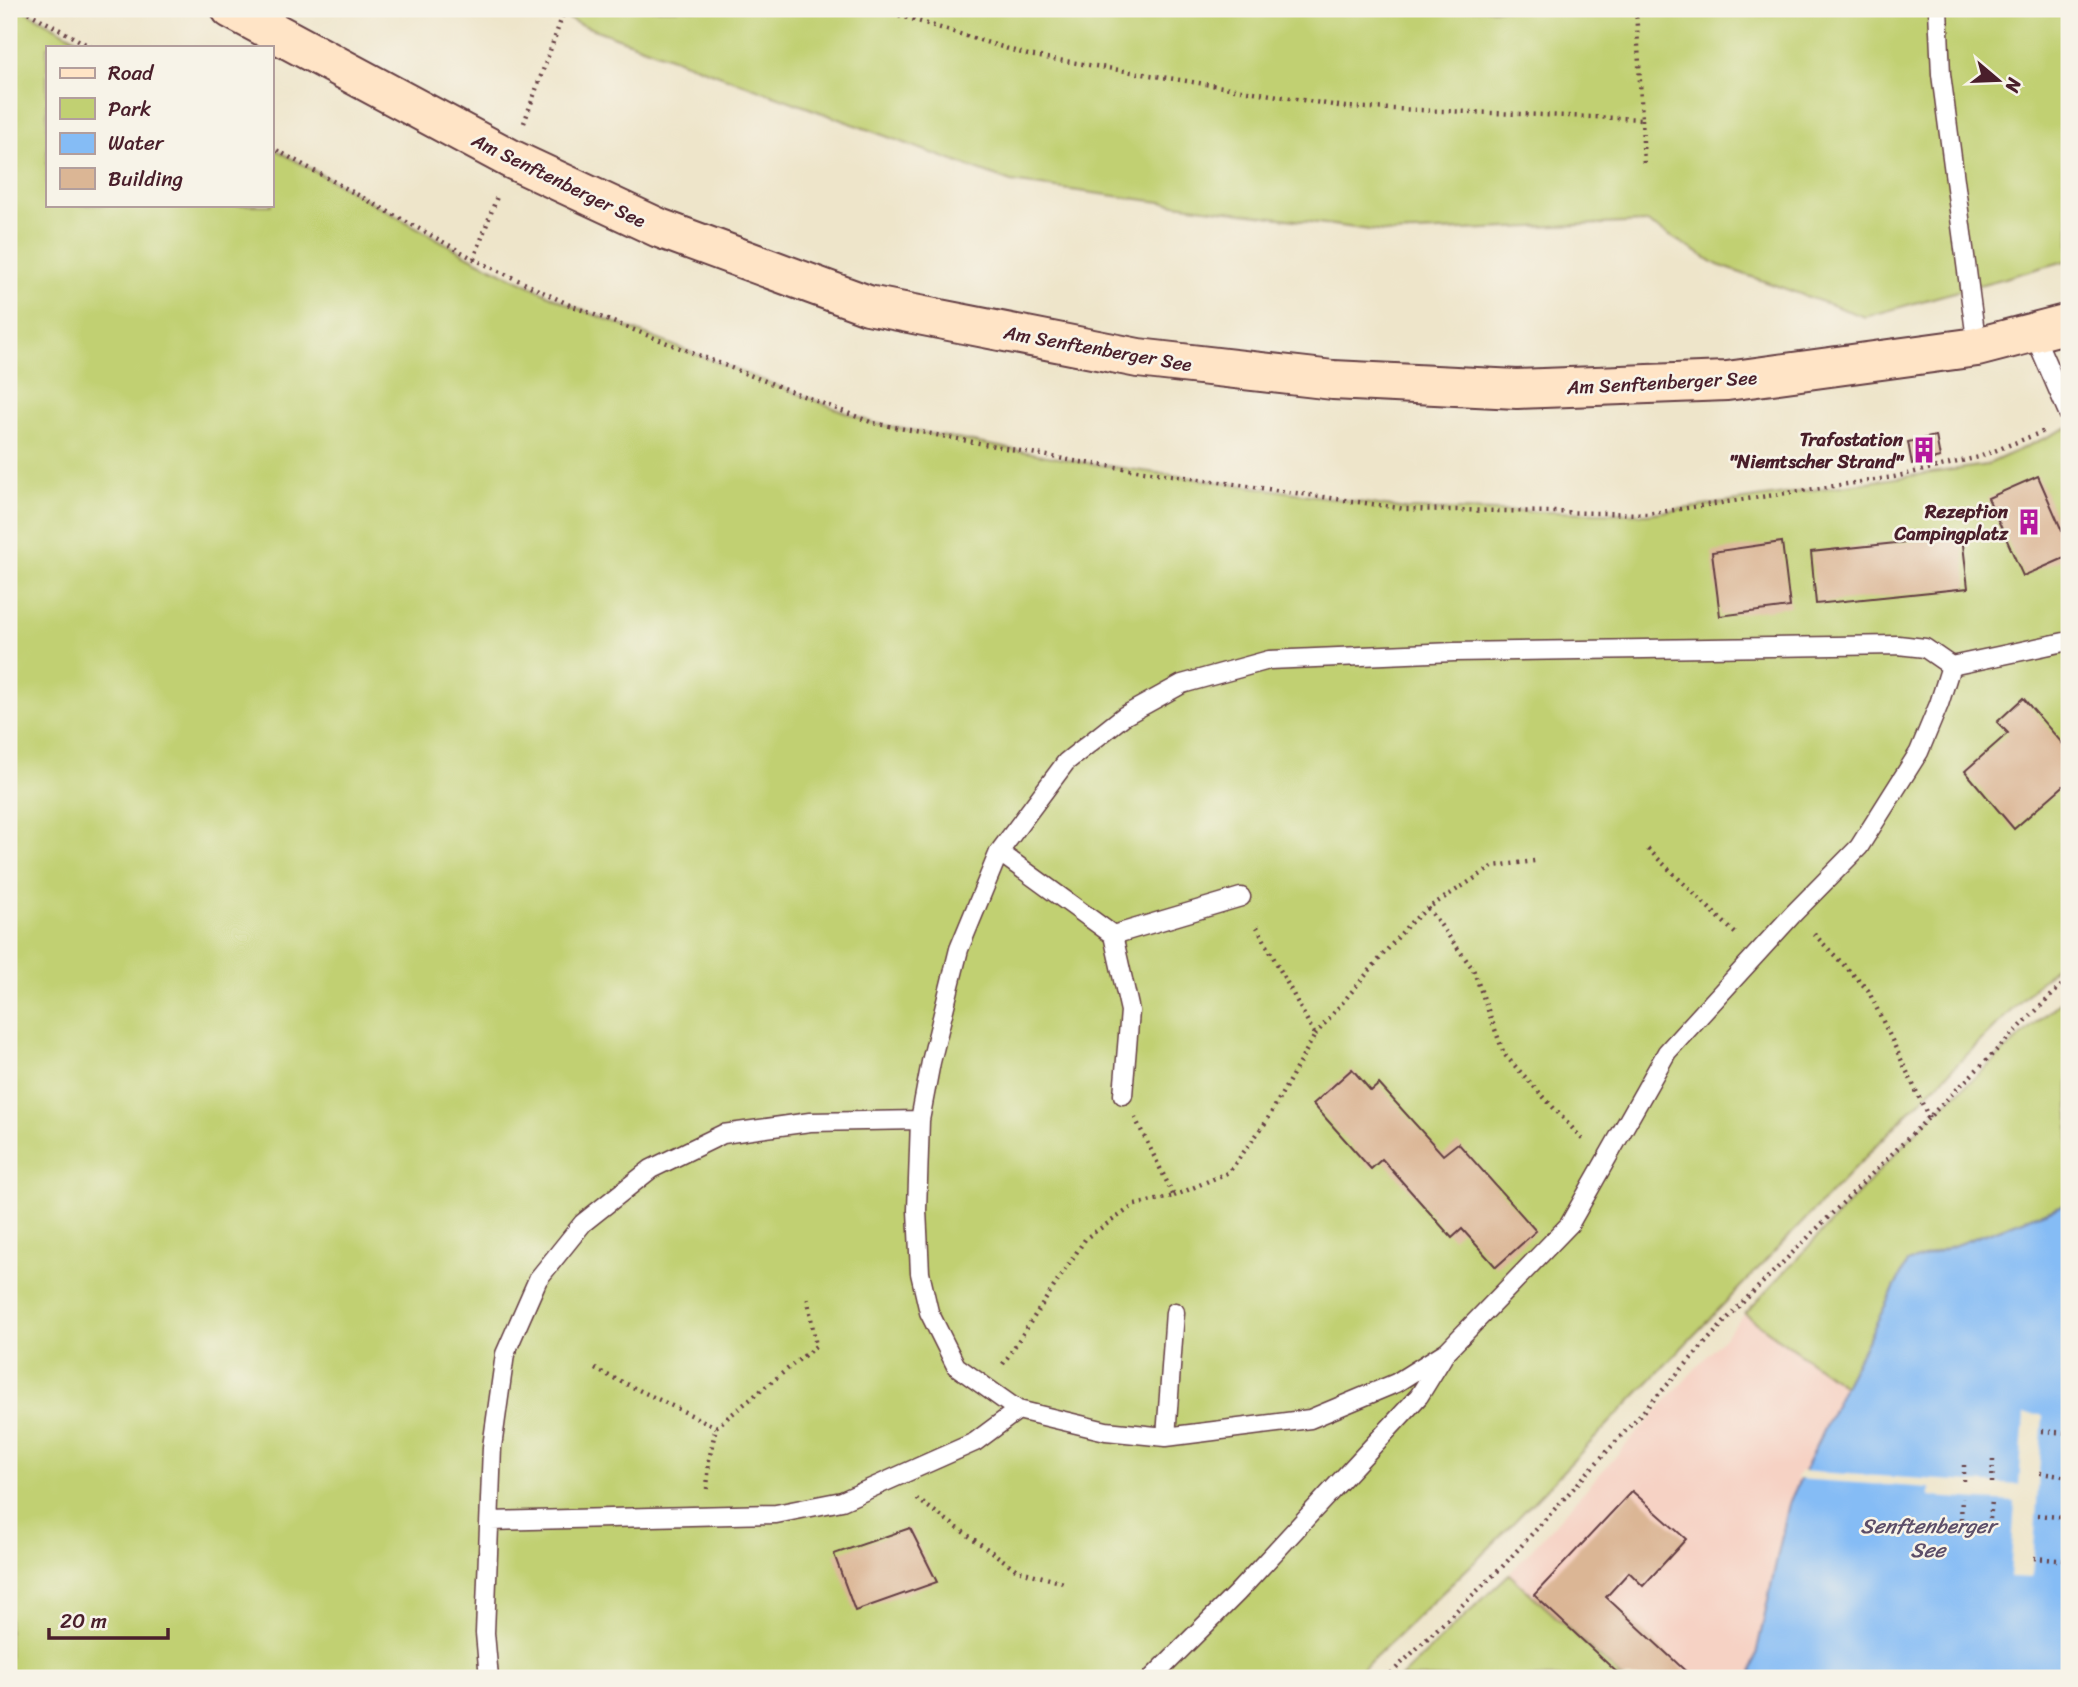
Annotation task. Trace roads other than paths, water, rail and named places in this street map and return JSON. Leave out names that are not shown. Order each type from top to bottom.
[{"type":"street","name":"Am Senftenberger See","points":[[230,9],[511,159],[659,228],[869,306],[1138,358],[1333,380],[1517,389],[1727,381],[1977,347],[2051,328]]},
{"type":"lane","points":[[1938,9],[1941,74],[1977,347]]},
{"type":"lane","points":[[2051,328],[2068,414]]},
{"type":"lane","points":[[1447,1351],[1396,1383],[1310,1419],[1166,1437],[1106,1431],[1018,1410],[956,1366],[929,1312],[920,1273],[916,1210],[920,1120],[931,1062],[959,949],[999,852],[1066,762],[1124,716],[1182,684],[1269,660],[1468,652],[1898,645],[1925,648],[1951,666],[2069,641]]},
{"type":"lane","points":[[1153,1678],[1237,1593],[1419,1395],[1447,1351],[1569,1225],[1667,1052],[1859,847],[1919,752],[1951,666]]},
{"type":"lane","points":[[999,852],[1113,935],[1130,1011],[1123,1095]]},
{"type":"lane","points":[[1113,935],[1241,897]]},
{"type":"lane","points":[[489,1678],[485,1633],[492,1447],[505,1354],[538,1279],[583,1223],[652,1169],[723,1135],[810,1122],[920,1120]]},
{"type":"lane","points":[[1166,1437],[1175,1312]]},
{"type":"lane","points":[[491,1521],[776,1514],[842,1501],[975,1442],[1018,1410]]},
{"type":"water","name":"Senftenberger See","points":[[2069,1203],[2069,1678],[1751,1678],[1789,1503],[1844,1386],[1907,1263]]},
{"type":"place","name":"Trafostation \"Niemtscher Strand\"","points":[[1924,450]]},
{"type":"place","name":"Rezeption Campingplatz","points":[[2029,522]]}]
